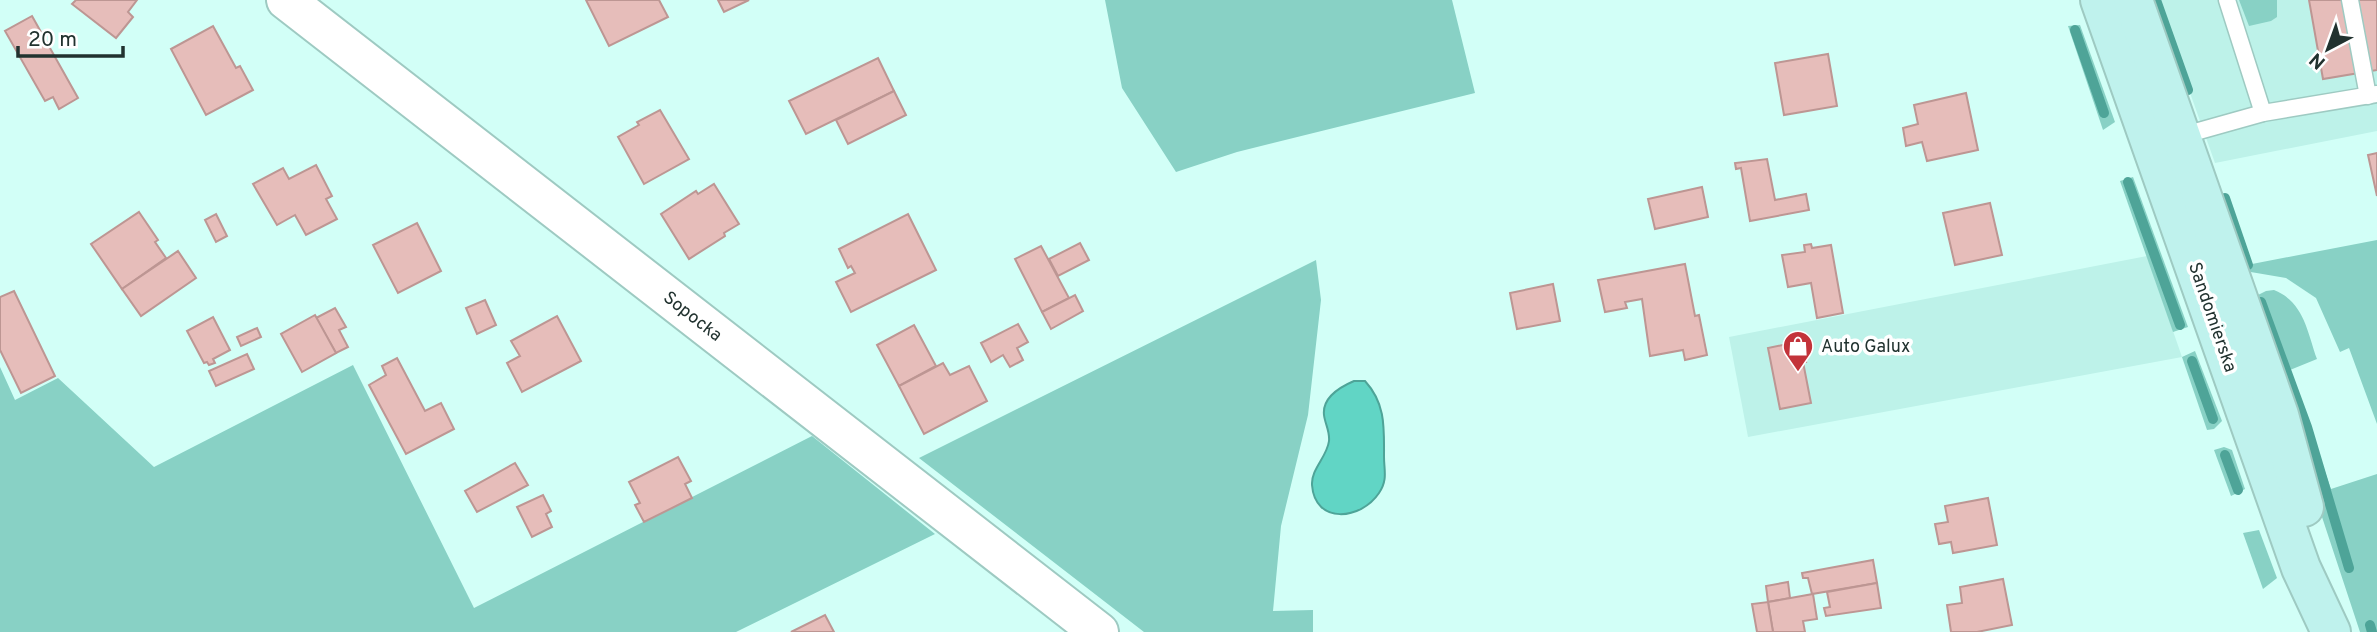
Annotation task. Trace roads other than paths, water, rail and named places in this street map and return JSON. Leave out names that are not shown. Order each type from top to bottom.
[{"type":"main road","name":"Sandomierska","points":[[2100,0],[2301,568],[2333,632]]},
{"type":"main road","name":"Sandomierska","points":[[2133,0],[2279,415],[2321,567],[2333,632]]},
{"type":"street","name":"Sopocka","points":[[286,0],[1099,632]]},
{"type":"lane","points":[[2227,0],[2263,113]]},
{"type":"lane","points":[[2133,92],[2157,120],[2181,136],[2263,113],[2372,95],[2350,0]]},
{"type":"waterway","points":[[2156,0],[2188,90]]},
{"type":"waterway","points":[[2075,30],[2104,113]]},
{"type":"waterway","points":[[2128,182],[2180,325]]},
{"type":"waterway","points":[[2225,198],[2248,265]]},
{"type":"waterway","points":[[2261,302],[2307,427],[2349,568]]},
{"type":"waterway","points":[[2192,361],[2213,419]]},
{"type":"waterway","points":[[2225,455],[2238,490]]},
{"type":"waterway","points":[[2370,625],[2372,632]]},
{"type":"place","name":"Auto Galux","points":[[1798,373]]}]
